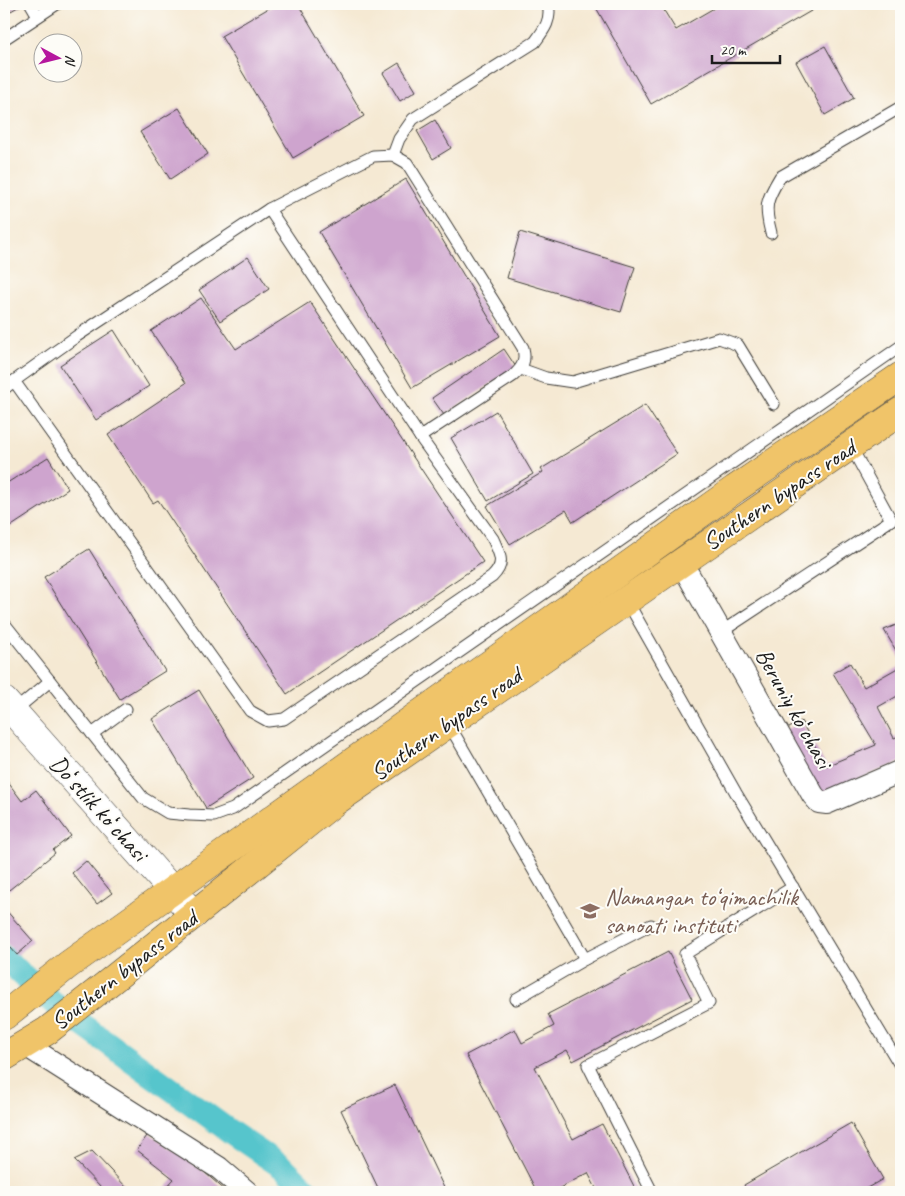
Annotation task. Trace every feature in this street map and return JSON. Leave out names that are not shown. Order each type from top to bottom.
[{"type":"highway","name":"Southern bypass road","points":[[6,1011],[735,489],[901,376]]},
{"type":"highway","name":"Southern bypass road","points":[[25,1044],[102,988],[333,803],[901,411]]},
{"type":"street","name":"Beruniy koʻchasi","points":[[681,562],[813,795],[819,802],[827,802],[901,771]]},
{"type":"street","name":"Doʻstlik koʻchasi","points":[[9,706],[194,915]]},
{"type":"street","points":[[25,1044],[219,1168],[247,1192]]},
{"type":"lane","points":[[31,4],[38,16]]},
{"type":"lane","points":[[4,39],[57,4]]},
{"type":"lane","points":[[393,155],[399,139],[412,119],[534,42],[546,28],[550,13],[548,4]]},
{"type":"lane","points":[[771,233],[766,215],[769,194],[780,176],[901,107]]},
{"type":"lane","points":[[4,389],[77,336],[269,209],[373,156],[393,155],[407,163],[523,348],[525,359],[521,369],[513,376],[420,437]]},
{"type":"lane","points":[[14,381],[250,710],[268,721],[284,719],[492,577],[500,570],[501,558],[493,539],[420,437],[269,209]]},
{"type":"lane","points":[[521,369],[546,378],[573,382],[719,338],[738,345],[774,404]]},
{"type":"lane","points":[[4,623],[143,798],[168,813],[214,816],[232,809],[901,346]]},
{"type":"lane","points":[[721,632],[890,520],[850,446]]},
{"type":"lane","points":[[626,599],[731,785],[901,1067]]},
{"type":"lane","points":[[9,706],[50,680]]},
{"type":"lane","points":[[92,734],[126,709]]},
{"type":"lane","points":[[448,723],[585,959]]},
{"type":"lane","points":[[652,1192],[588,1066],[708,1003],[685,954],[793,887]]},
{"type":"lane","points":[[516,999],[585,959],[651,925]]},
{"type":"building","points":[[4,4],[23,4],[4,15]]},
{"type":"building","points":[[276,4],[298,4],[364,116],[293,158],[221,36]]},
{"type":"building","points":[[594,4],[660,4],[676,30],[721,4],[823,4],[651,104]]},
{"type":"building","points":[[825,46],[854,98],[825,115],[796,62]]},
{"type":"building","points":[[399,63],[416,91],[400,101],[383,73]]},
{"type":"building","points":[[179,108],[208,154],[170,179],[140,132]]},
{"type":"building","points":[[435,120],[451,148],[433,159],[417,131]]},
{"type":"building","points":[[406,179],[500,336],[412,388],[319,232]]},
{"type":"building","points":[[520,232],[635,267],[621,312],[507,278]]},
{"type":"building","points":[[248,257],[269,289],[220,321],[199,290]]},
{"type":"building","points":[[201,298],[236,349],[310,302],[483,562],[287,694],[158,500],[153,503],[108,435],[186,383],[151,331]]},
{"type":"building","points":[[114,330],[149,386],[96,420],[60,365]]},
{"type":"building","points":[[504,349],[516,367],[444,415],[432,398]]},
{"type":"building","points":[[645,405],[677,454],[573,522],[566,510],[510,544],[487,506],[543,472],[541,469]]},
{"type":"building","points":[[496,411],[533,474],[488,501],[451,438]]},
{"type":"building","points":[[48,457],[68,489],[7,529],[4,524],[4,477],[7,483]]},
{"type":"building","points":[[89,549],[165,671],[120,699],[44,577]]},
{"type":"building","points":[[901,623],[901,659],[884,630]]},
{"type":"building","points":[[850,663],[864,687],[901,666],[901,694],[878,707],[894,738],[901,735],[901,762],[819,794],[784,731],[801,721],[826,766],[876,745],[833,673]]},
{"type":"building","points":[[199,690],[253,778],[206,808],[152,719]]},
{"type":"building","points":[[4,777],[22,801],[36,790],[71,836],[53,850],[55,853],[4,894]]},
{"type":"building","points":[[86,861],[112,893],[97,904],[72,873]]},
{"type":"building","points":[[4,908],[33,941],[17,955],[4,940]]},
{"type":"building","points":[[668,952],[692,999],[573,1061],[567,1050],[535,1067],[573,1139],[602,1124],[637,1192],[598,1192],[588,1173],[552,1192],[537,1192],[466,1055],[515,1029],[522,1043],[554,1026],[548,1014]]},
{"type":"building","points":[[395,1085],[446,1192],[380,1192],[341,1110]]},
{"type":"building","points":[[851,1123],[883,1179],[860,1192],[748,1192],[744,1185]]},
{"type":"building","points":[[149,1133],[203,1171],[227,1192],[162,1192],[174,1179],[137,1150]]},
{"type":"building","points":[[92,1151],[128,1189],[124,1192],[105,1192],[74,1160]]},
{"type":"waterway","points":[[4,958],[58,1007],[285,1169],[309,1192]]},
{"type":"place","name":"Namangan to‘qimachilik sanoati instituti","points":[[590,911]]}]
